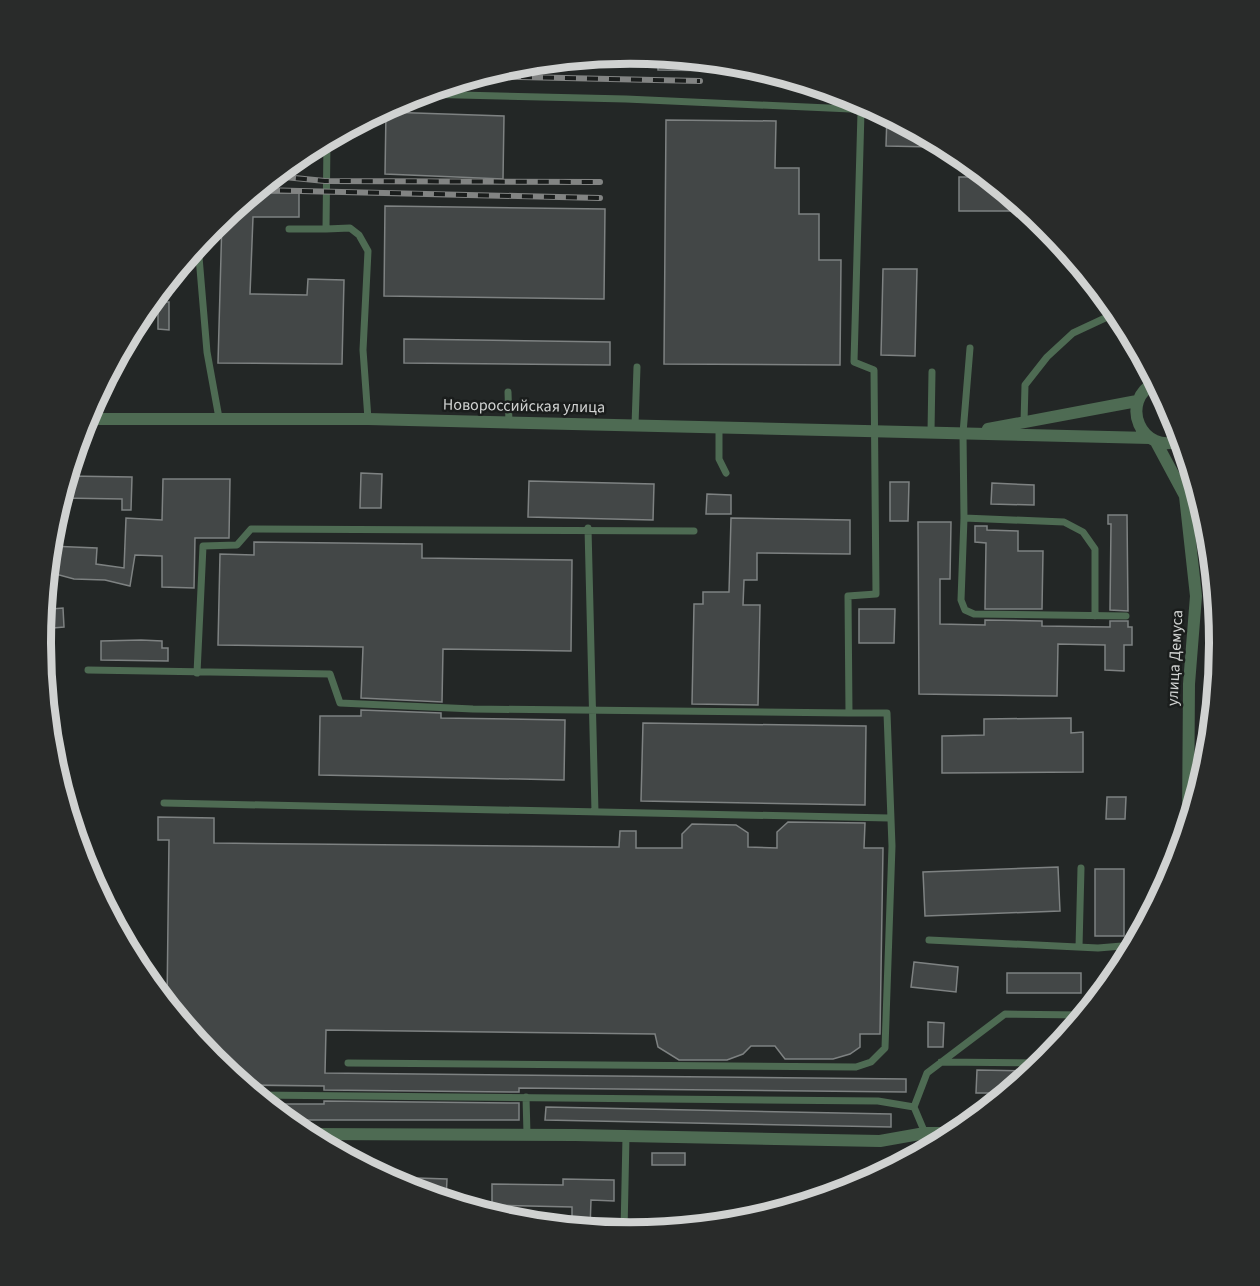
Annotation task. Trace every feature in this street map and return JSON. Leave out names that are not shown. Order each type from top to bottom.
[{"type":"street","points":[[1149,387],[1137,401],[1137,422],[1153,440],[1185,496]]},
{"type":"street","points":[[963,433],[1137,401]]},
{"type":"street","name":"Новороссийская улица","points":[[96,419],[368,419],[963,433]]},
{"type":"street","points":[[963,433],[1173,442]]},
{"type":"street","points":[[1185,496],[1186,485]]},
{"type":"street","name":"улица Демуса","points":[[1185,496],[1196,596],[1189,684],[1188,796]]},
{"type":"street","points":[[324,1134],[527,1134],[880,1141],[938,1133]]},
{"type":"lane","points":[[445,95],[626,99],[851,109],[860,112]]},
{"type":"lane","points":[[849,712],[848,596],[876,594],[874,370],[854,362],[861,112]]},
{"type":"lane","points":[[326,229],[327,151]]},
{"type":"lane","points":[[289,229],[350,228],[359,235],[368,251],[363,350],[368,419]]},
{"type":"lane","points":[[199,257],[207,352],[219,418]]},
{"type":"lane","points":[[1024,423],[1025,385],[1047,357],[1073,333],[1108,317]]},
{"type":"lane","points":[[970,348],[963,433],[964,518],[961,600],[965,610],[974,614],[1126,616]]},
{"type":"lane","points":[[635,425],[637,367]]},
{"type":"lane","points":[[931,432],[932,372]]},
{"type":"lane","points":[[508,392],[509,423]]},
{"type":"lane","points":[[719,427],[719,459],[726,473]]},
{"type":"lane","points":[[964,518],[1064,522],[1083,532],[1095,549],[1095,615]]},
{"type":"lane","points":[[196,673],[203,546],[237,545],[251,529],[588,528],[694,531]]},
{"type":"lane","points":[[588,528],[595,812]]},
{"type":"lane","points":[[88,670],[330,674],[340,703],[473,709],[887,713],[889,818],[892,846],[885,1048],[871,1062],[856,1067],[814,1068],[348,1063]]},
{"type":"lane","points":[[164,803],[889,818]]},
{"type":"lane","points":[[1079,947],[1081,868]]},
{"type":"lane","points":[[929,940],[1079,947],[1123,945]]},
{"type":"lane","points":[[925,1133],[914,1107],[927,1073],[1005,1014],[1073,1015]]},
{"type":"lane","points":[[941,1062],[1028,1063]]},
{"type":"lane","points":[[269,1095],[878,1101],[914,1107]]},
{"type":"lane","points":[[526,1097],[527,1134]]},
{"type":"lane","points":[[624,1222],[626,1136]]},
{"type":"building","points":[[658,65],[717,71],[658,70]]},
{"type":"building","points":[[399,112],[504,116],[503,179],[385,174],[386,118]]},
{"type":"building","points":[[666,120],[776,121],[775,168],[799,168],[799,214],[819,214],[819,260],[841,260],[840,365],[664,364]]},
{"type":"building","points":[[887,124],[928,147],[886,146]]},
{"type":"building","points":[[959,177],[972,177],[1010,206],[1010,211],[959,211]]},
{"type":"building","points":[[267,193],[299,193],[299,217],[253,217],[250,294],[307,295],[308,279],[344,280],[342,364],[218,363],[222,233]]},
{"type":"building","points":[[385,206],[605,209],[604,299],[384,296]]},
{"type":"building","points":[[883,269],[917,269],[915,356],[881,355]]},
{"type":"building","points":[[163,302],[169,302],[169,330],[158,329],[158,309]]},
{"type":"building","points":[[404,339],[610,342],[610,365],[404,363]]},
{"type":"building","points":[[361,473],[382,474],[381,508],[360,508]]},
{"type":"building","points":[[76,476],[132,477],[131,510],[122,510],[122,499],[70,498]]},
{"type":"building","points":[[163,479],[230,479],[229,538],[195,538],[194,588],[162,587],[162,556],[135,555],[130,586],[105,580],[74,579],[55,574],[59,546],[97,548],[96,564],[124,568],[126,518],[162,520]]},
{"type":"building","points":[[529,481],[654,484],[653,520],[528,517]]},
{"type":"building","points":[[890,482],[909,482],[908,521],[890,521]]},
{"type":"building","points":[[992,483],[1034,485],[1034,505],[991,504]]},
{"type":"building","points":[[707,494],[731,495],[731,514],[706,514]]},
{"type":"building","points":[[1108,515],[1127,515],[1128,611],[1110,610],[1111,524],[1108,524]]},
{"type":"building","points":[[731,518],[850,520],[850,554],[757,553],[757,580],[744,580],[743,605],[760,605],[758,705],[692,704],[694,604],[703,604],[703,592],[729,592]]},
{"type":"building","points":[[918,522],[951,522],[950,579],[940,579],[940,624],[985,625],[985,620],[1042,621],[1042,626],[1110,627],[1110,621],[1128,621],[1128,627],[1132,627],[1132,645],[1124,645],[1124,671],[1105,670],[1105,645],[1058,644],[1057,696],[919,694]]},
{"type":"building","points":[[975,526],[987,526],[987,530],[1018,531],[1018,551],[1043,551],[1042,609],[985,609],[986,543],[975,542]]},
{"type":"building","points":[[254,542],[422,544],[422,558],[572,560],[571,651],[443,649],[442,702],[361,698],[363,647],[218,645],[220,554],[254,555]]},
{"type":"building","points":[[63,608],[64,627],[53,628],[52,609]]},
{"type":"building","points":[[859,609],[895,609],[894,643],[859,643]]},
{"type":"building","points":[[101,641],[162,641],[162,648],[168,648],[168,661],[101,660]]},
{"type":"building","points":[[361,710],[441,713],[441,718],[565,720],[564,780],[319,775],[320,716],[361,716]]},
{"type":"building","points":[[1071,718],[1071,733],[1083,732],[1083,772],[942,773],[942,736],[984,735],[984,719]]},
{"type":"building","points":[[643,723],[866,726],[865,805],[641,801]]},
{"type":"building","points":[[1107,797],[1126,797],[1125,819],[1106,819]]},
{"type":"building","points":[[158,817],[214,818],[214,843],[619,847],[620,831],[636,831],[636,848],[682,848],[682,834],[692,824],[736,825],[748,833],[748,847],[777,848],[777,832],[788,822],[865,823],[864,848],[883,848],[880,1034],[860,1034],[860,1047],[850,1054],[833,1059],[785,1059],[775,1046],[751,1046],[743,1054],[727,1060],[679,1060],[658,1047],[655,1034],[326,1030],[325,1073],[906,1079],[906,1092],[519,1088],[519,1092],[324,1090],[324,1086],[257,1085],[195,1025],[167,990],[169,840],[158,840]]},
{"type":"building","points":[[1058,867],[1060,911],[925,916],[923,872]]},
{"type":"building","points":[[1095,869],[1124,869],[1124,936],[1095,936]]},
{"type":"building","points":[[914,962],[958,967],[956,992],[911,987]]},
{"type":"building","points":[[1007,973],[1081,973],[1081,993],[1007,993]]},
{"type":"building","points":[[928,1022],[944,1023],[943,1047],[928,1047]]},
{"type":"building","points":[[977,1070],[1020,1071],[993,1093],[976,1093]]},
{"type":"building","points":[[324,1101],[519,1103],[519,1120],[303,1120],[281,1104],[324,1104]]},
{"type":"building","points":[[546,1107],[891,1114],[891,1127],[545,1120]]},
{"type":"building","points":[[652,1153],[685,1153],[685,1165],[652,1165]]},
{"type":"building","points":[[418,1178],[447,1179],[446,1192],[444,1191],[418,1182]]},
{"type":"building","points":[[563,1179],[614,1180],[614,1201],[591,1200],[590,1221],[572,1219],[572,1207],[492,1205],[492,1184],[563,1185]]},
{"type":"railway","points":[[510,77],[700,81]]},
{"type":"railway","points":[[287,177],[325,181],[600,182]]},
{"type":"railway","points":[[270,190],[600,198]]}]
